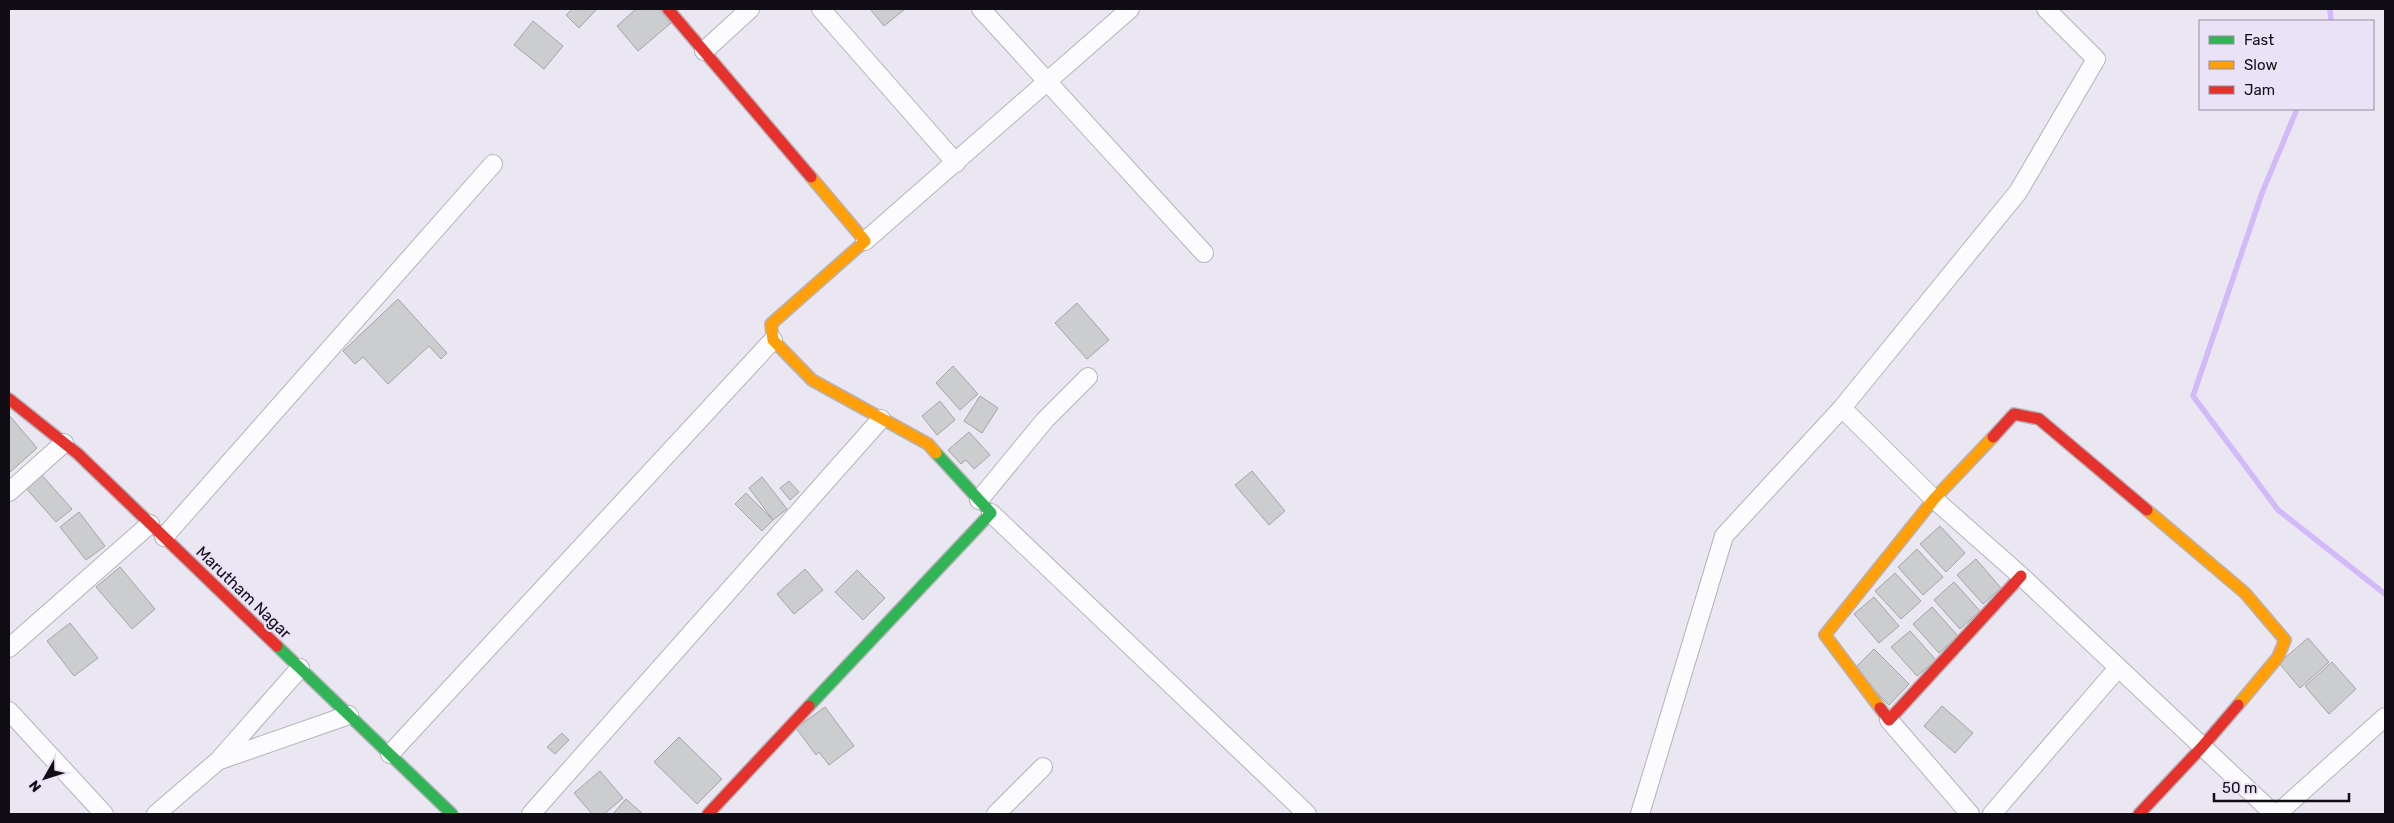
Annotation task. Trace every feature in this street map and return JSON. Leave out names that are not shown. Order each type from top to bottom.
[{"type":"street","points":[[668,9],[865,241]]},
{"type":"street","points":[[704,52],[750,9]]},
{"type":"street","points":[[821,9],[956,162]]},
{"type":"street","points":[[982,9],[1204,253]]},
{"type":"street","points":[[1130,9],[771,324],[772,340],[812,380],[881,420],[928,444],[991,513],[1307,814]]},
{"type":"street","points":[[1640,814],[1724,536],[1842,408],[2018,192],[2096,60],[2046,9]]},
{"type":"street","points":[[164,537],[493,164]]},
{"type":"street","points":[[390,754],[772,340]]},
{"type":"street","points":[[979,500],[1045,420],[1088,377]]},
{"type":"street","name":"Marutham Nagar","points":[[9,399],[64,443],[452,814]]},
{"type":"street","points":[[1842,408],[1934,499],[2021,576],[2275,814],[2385,717]]},
{"type":"street","points":[[1970,814],[1889,720],[1825,635],[1934,499],[2014,414],[2039,419],[2245,593],[2285,640],[2278,657],[2202,747],[2139,814]]},
{"type":"street","points":[[531,814],[881,420]]},
{"type":"street","points":[[9,492],[64,443]]},
{"type":"street","points":[[708,814],[991,513]]},
{"type":"street","points":[[9,648],[150,524]]},
{"type":"street","points":[[1889,720],[2021,576]]},
{"type":"street","points":[[156,814],[219,760],[300,668]]},
{"type":"street","points":[[1992,814],[2118,668]]},
{"type":"street","points":[[9,711],[104,814]]},
{"type":"street","points":[[219,760],[349,715]]},
{"type":"street","points":[[996,814],[1043,767]]},
{"type":"building","points":[[572,9],[597,9],[579,28],[566,15]]},
{"type":"building","points":[[636,9],[659,9],[671,23],[638,51],[617,26]]},
{"type":"building","points":[[870,9],[905,9],[884,26]]},
{"type":"building","points":[[533,21],[563,46],[544,69],[514,45]]},
{"type":"building","points":[[398,299],[447,353],[441,359],[429,346],[388,384],[363,357],[355,364],[343,351]]},
{"type":"building","points":[[1077,303],[1109,340],[1087,359],[1055,323]]},
{"type":"building","points":[[953,366],[978,394],[960,410],[936,383]]},
{"type":"building","points":[[980,396],[998,408],[982,433],[964,421]]},
{"type":"building","points":[[940,401],[955,420],[937,435],[922,416]]},
{"type":"building","points":[[9,415],[37,448],[9,473]]},
{"type":"building","points":[[969,432],[990,455],[974,469],[966,460],[961,464],[948,450]]},
{"type":"building","points":[[1252,471],[1285,511],[1269,525],[1235,485]]},
{"type":"building","points":[[39,472],[72,509],[56,522],[24,486]]},
{"type":"building","points":[[762,477],[787,509],[773,520],[749,488]]},
{"type":"building","points":[[789,481],[799,492],[790,500],[780,488]]},
{"type":"building","points":[[746,493],[773,520],[762,531],[735,504]]},
{"type":"building","points":[[79,512],[105,546],[86,560],[60,527]]},
{"type":"building","points":[[1940,526],[1965,553],[1946,572],[1920,544]]},
{"type":"building","points":[[1917,549],[1943,577],[1923,595],[1898,567]]},
{"type":"building","points":[[1976,559],[2001,588],[1983,604],[1957,575]]},
{"type":"building","points":[[120,567],[155,609],[132,629],[96,587]]},
{"type":"building","points":[[805,569],[823,590],[794,614],[777,594]]},
{"type":"building","points":[[857,570],[885,598],[863,620],[835,592]]},
{"type":"building","points":[[1895,573],[1921,601],[1901,619],[1875,591]]},
{"type":"building","points":[[1954,582],[1980,611],[1960,629],[1934,600]]},
{"type":"building","points":[[1874,597],[1899,626],[1879,643],[1854,614]]},
{"type":"building","points":[[1932,607],[1958,636],[1939,653],[1913,624]]},
{"type":"building","points":[[70,623],[98,658],[74,676],[47,641]]},
{"type":"building","points":[[1910,631],[1936,660],[1917,676],[1891,647]]},
{"type":"building","points":[[2308,638],[2329,662],[2300,688],[2279,663]]},
{"type":"building","points":[[1874,649],[1909,684],[1889,705],[1854,669]]},
{"type":"building","points":[[2332,662],[2356,689],[2329,714],[2305,686]]},
{"type":"building","points":[[1942,706],[1973,733],[1955,753],[1924,726]]},
{"type":"building","points":[[825,707],[854,746],[829,765],[819,752],[816,755],[796,728]]},
{"type":"building","points":[[562,733],[569,740],[555,754],[547,747]]},
{"type":"building","points":[[679,737],[722,779],[697,804],[654,762]]},
{"type":"building","points":[[600,771],[623,798],[604,814],[592,814],[574,793]]},
{"type":"building","points":[[626,799],[643,814],[613,814]]},
{"type":"waterway","points":[[2330,9],[2331,20]]},
{"type":"waterway","points":[[2297,110],[2262,193],[2193,396],[2278,510],[2385,594]]},
{"type":"traffic: fast","points":[[809,706],[991,513],[936,453]]},
{"type":"traffic: fast","points":[[277,646],[452,814]]},
{"type":"traffic: slow","points":[[811,177],[865,241],[771,324],[773,340],[812,380],[928,444],[936,453]]},
{"type":"traffic: slow","points":[[1880,708],[1825,635],[1934,499],[1993,437]]},
{"type":"traffic: slow","points":[[2147,510],[2245,593],[2285,640],[2278,657],[2238,705]]},
{"type":"traffic: jam","points":[[668,9],[811,177]]},
{"type":"traffic: jam","points":[[9,399],[78,454],[277,646]]},
{"type":"traffic: jam","points":[[1993,437],[2014,414],[2039,419],[2147,510]]},
{"type":"traffic: jam","points":[[1880,708],[1889,720],[2021,576]]},
{"type":"traffic: jam","points":[[2139,814],[2202,747],[2238,705]]},
{"type":"traffic: jam","points":[[708,814],[809,706]]}]
